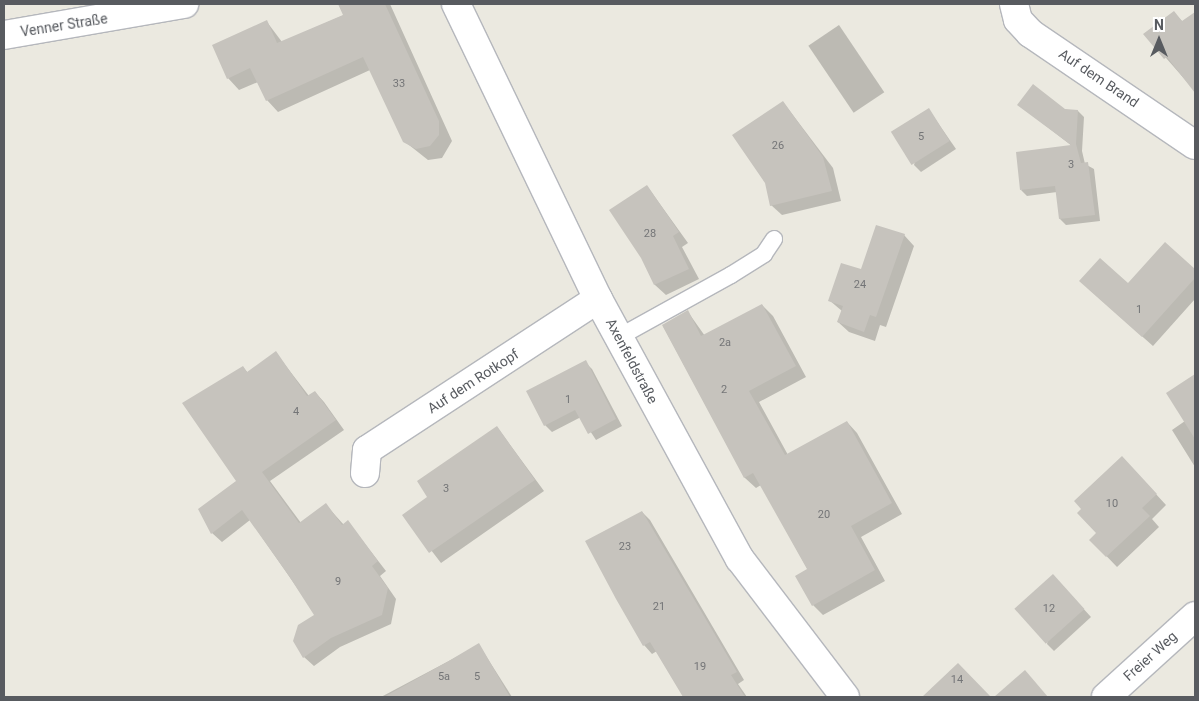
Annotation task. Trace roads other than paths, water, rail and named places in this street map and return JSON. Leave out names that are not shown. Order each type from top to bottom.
[{"type":"street","name":"Venner Straße","points":[[4,35],[184,4]]},
{"type":"street","name":"Axenfeldstraße","points":[[456,4],[598,299],[740,559],[845,697]]},
{"type":"street","name":"Auf dem Brand","points":[[1014,4],[1018,20],[1030,33],[1195,144]]},
{"type":"street","name":"Auf dem Rotkopf","points":[[365,473],[367,450],[598,299]]},
{"type":"street","name":"Freier Weg","points":[[1106,697],[1195,616]]},
{"type":"lane","points":[[619,337],[731,275],[764,254],[774,239]]}]
